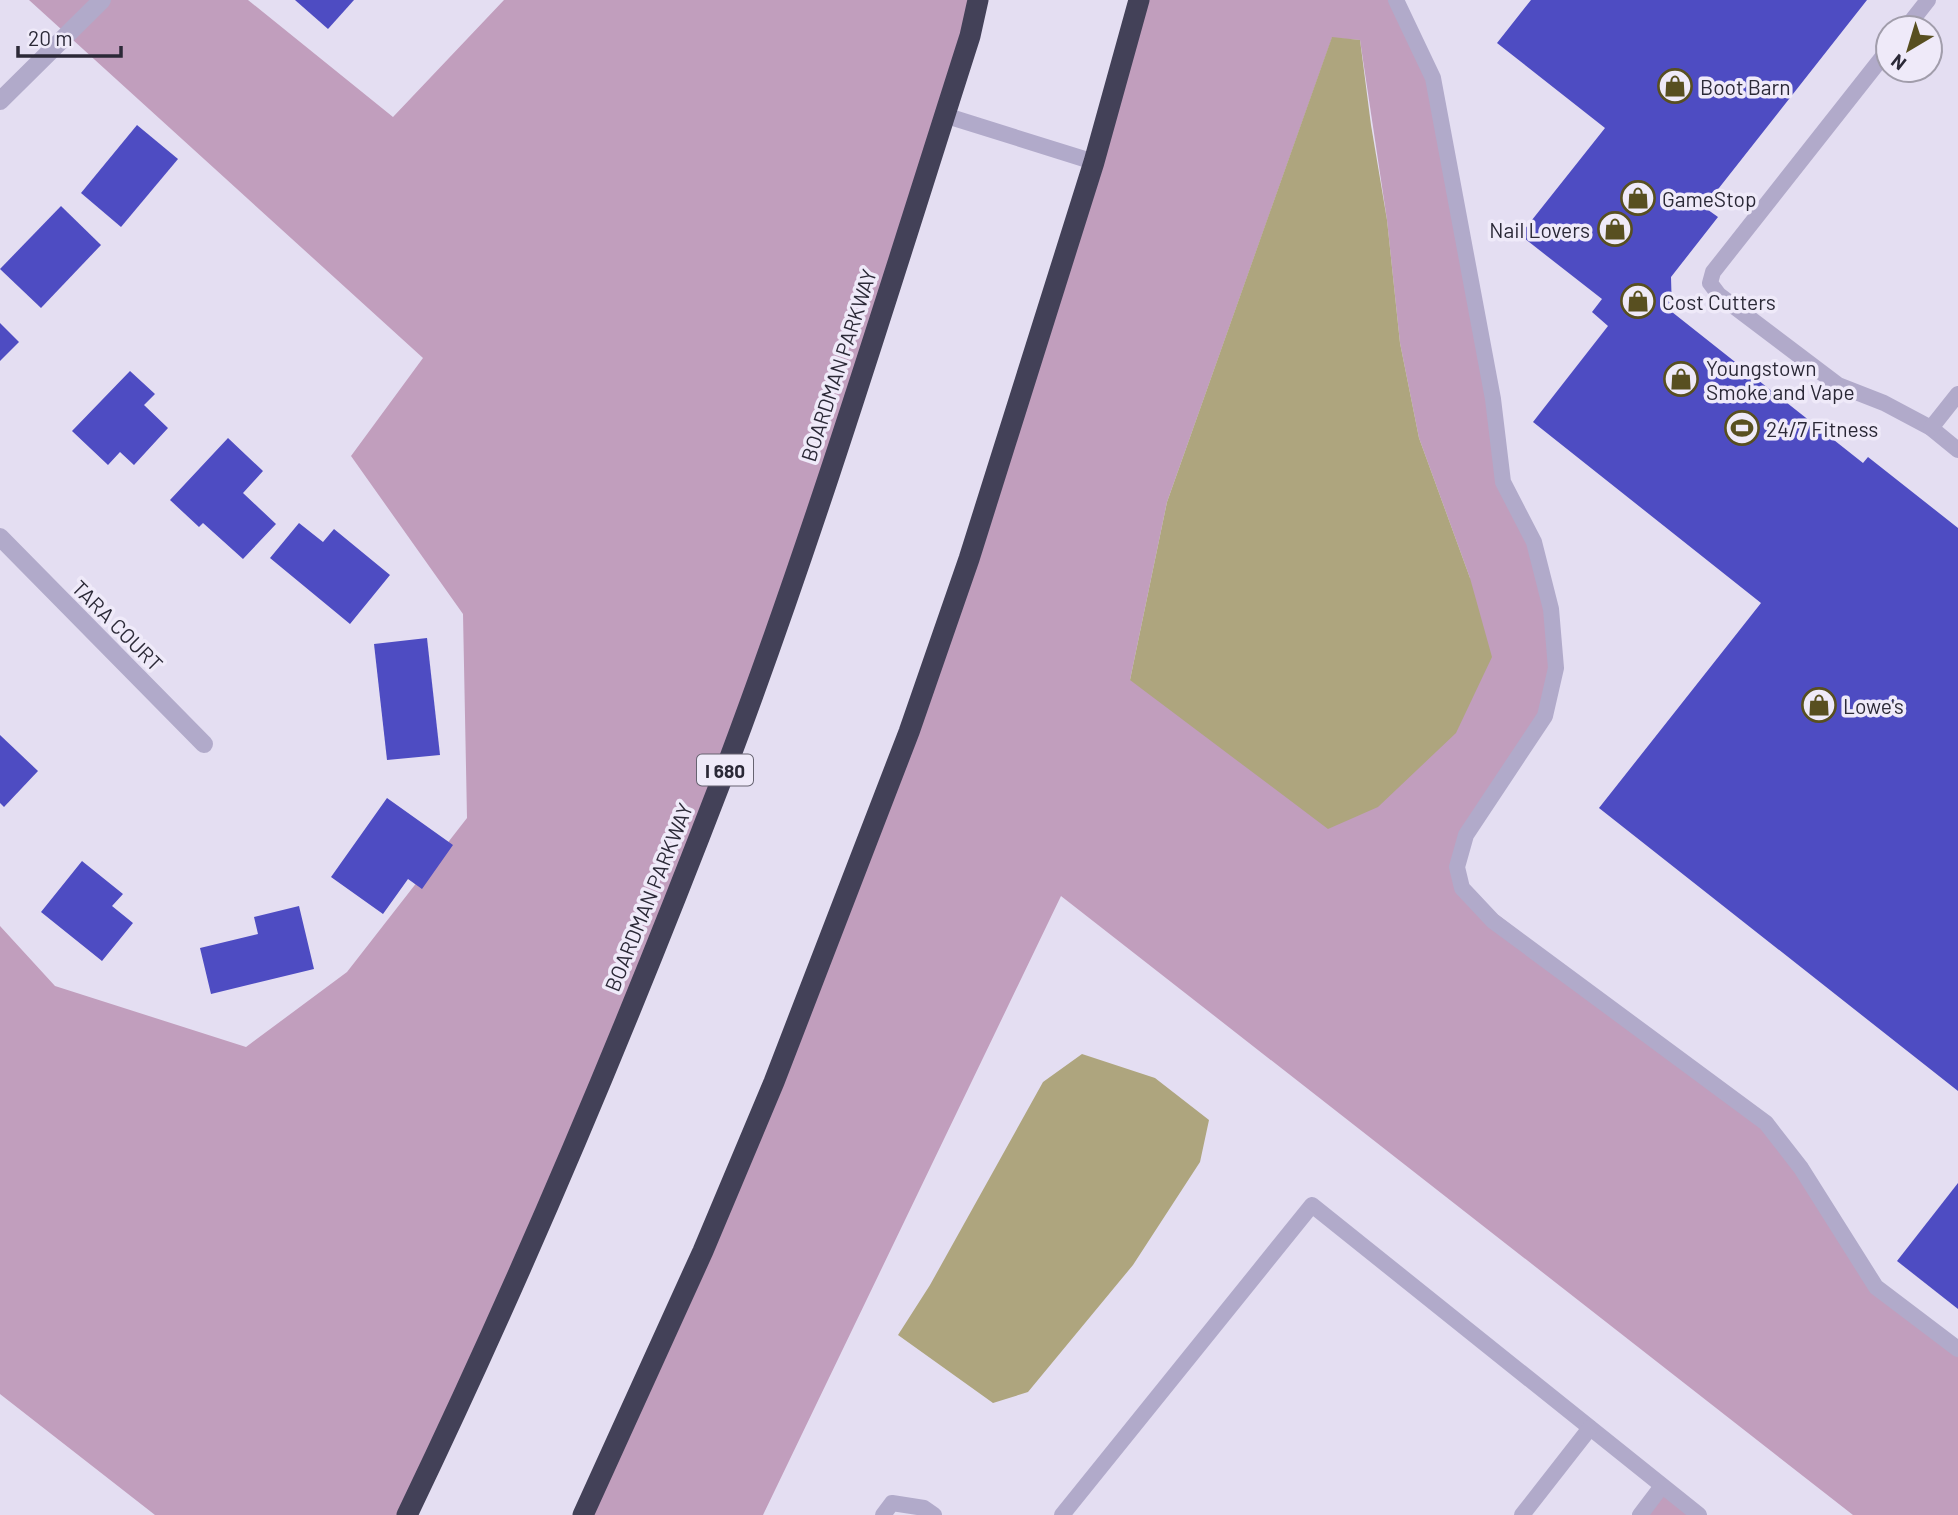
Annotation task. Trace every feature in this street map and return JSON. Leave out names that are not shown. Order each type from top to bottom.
[{"type":"highway","name":"BOARDMAN PARKWAY","points":[[407,1515],[495,1326],[601,1083],[723,774],[811,527],[970,36],[978,0]]},
{"type":"highway","points":[[583,1515],[698,1264],[774,1082],[909,732],[969,559],[1094,162],[1139,0]]},
{"type":"street","points":[[0,101],[102,0]]},
{"type":"street","name":"TARA COURT","points":[[0,537],[204,744]]},
{"type":"lane","points":[[1396,0],[1433,78],[1493,399],[1503,482],[1534,542],[1551,609],[1556,668],[1545,716],[1466,835],[1457,867],[1462,888],[1493,920],[1766,1124],[1801,1168],[1876,1286],[1958,1349]]},
{"type":"lane","points":[[1917,14],[1928,0]]},
{"type":"lane","points":[[1874,68],[1713,272],[1710,283],[1719,295],[1839,385],[1884,403],[1931,428],[1958,450]]},
{"type":"lane","points":[[944,115],[1094,162]]},
{"type":"lane","points":[[1931,428],[1958,394]]},
{"type":"lane","points":[[1062,1515],[1312,1205],[1699,1515]]},
{"type":"lane","points":[[1522,1515],[1590,1428]]},
{"type":"lane","points":[[1640,1515],[1662,1486]]},
{"type":"lane","points":[[883,1515],[892,1503],[924,1508],[934,1515]]},
{"type":"shaded area","points":[[29,0],[248,0],[393,117],[504,0],[978,0],[723,774],[407,1515],[155,1515],[0,1394],[0,926],[55,986],[246,1047],[347,972],[467,818],[463,614],[351,456],[423,358]]},
{"type":"shaded area","points":[[1139,0],[1396,0],[1433,78],[1503,482],[1534,542],[1556,668],[1545,716],[1466,835],[1462,887],[1766,1123],[1876,1286],[1958,1349],[1958,1515],[1853,1515],[1061,896],[763,1515],[583,1515],[909,732]],"holes":[[[1332,38],[1360,40],[1387,220],[1400,343],[1419,438],[1470,578],[1130,680],[1167,502]]]},
{"type":"shaded area","points":[[1332,37],[1360,40],[1387,220],[1400,343],[1419,438],[1470,578],[1492,657],[1456,733],[1378,807],[1328,829],[1130,680],[1167,502]]},
{"type":"shaded area","points":[[1082,1054],[1155,1078],[1209,1120],[1200,1162],[1133,1265],[1028,1392],[993,1403],[898,1335],[930,1285],[1043,1082]]},
{"type":"shaded area","points":[[1662,1486],[1699,1515],[1640,1515]]},
{"type":"building","points":[[295,0],[354,0],[328,29]]},
{"type":"building","points":[[1531,0],[1867,0],[1704,207],[1718,217],[1671,277],[1672,312],[1863,463],[1868,457],[1958,528],[1958,1091],[1599,808],[1761,603],[1533,422],[1608,326],[1592,312],[1602,299],[1520,235],[1605,128],[1497,43]]},
{"type":"building","points":[[137,125],[178,159],[121,227],[81,193]]},
{"type":"building","points":[[61,206],[101,245],[41,308],[0,269]]},
{"type":"building","points":[[0,323],[19,342],[0,361]]},
{"type":"building","points":[[130,371],[155,394],[144,405],[168,428],[134,465],[120,452],[108,465],[72,431]]},
{"type":"building","points":[[228,438],[263,471],[243,493],[276,524],[243,559],[203,523],[199,527],[170,500]]},
{"type":"building","points":[[299,523],[323,542],[334,529],[390,575],[350,624],[270,558]]},
{"type":"building","points":[[427,638],[440,755],[387,760],[374,644]]},
{"type":"building","points":[[0,735],[38,771],[4,807],[0,803]]},
{"type":"building","points":[[387,798],[453,845],[422,889],[408,879],[383,914],[331,877]]},
{"type":"building","points":[[82,861],[123,894],[112,906],[133,923],[102,961],[41,912]]},
{"type":"building","points":[[299,906],[314,969],[211,994],[200,948],[258,934],[254,917]]},
{"type":"building","points":[[1958,1183],[1958,1309],[1897,1261]]},
{"type":"place","name":"Boot Barn","points":[[1675,86]]},
{"type":"place","name":"GameStop","points":[[1638,198]]},
{"type":"place","name":"Nail Lovers","points":[[1615,229]]},
{"type":"place","name":"Cost Cutters","points":[[1638,301]]},
{"type":"place","name":"Youngstown Smoke and Vape","points":[[1681,379]]},
{"type":"place","name":"24/7 Fitness","points":[[1742,428]]},
{"type":"place","name":"Lowe's","points":[[1819,705]]}]
